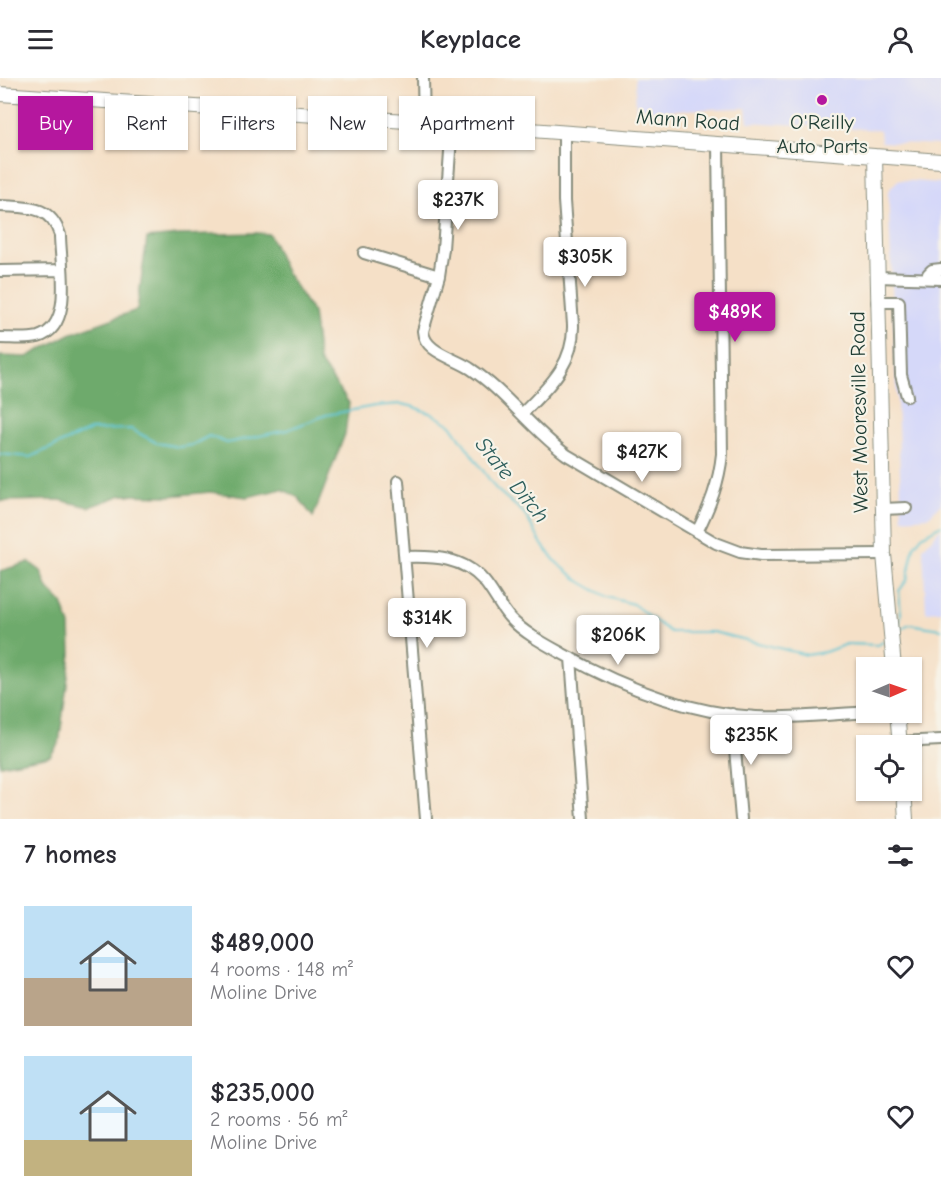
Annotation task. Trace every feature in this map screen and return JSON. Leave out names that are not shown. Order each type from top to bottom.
[{"type":"main road","name":"Mann Road","points":[[0,94],[399,120]]},
{"type":"main road","name":"Mann Road","points":[[535,131],[941,161]]},
{"type":"main road","name":"West Mooresville Road","points":[[875,156],[884,554],[893,657]]},
{"type":"main road","points":[[905,801],[906,819]]},
{"type":"street","points":[[423,78],[423,96]]},
{"type":"street","points":[[522,414],[559,375],[572,345],[573,325],[564,201],[564,133]]},
{"type":"street","points":[[697,532],[713,499],[719,479],[722,454],[718,144]]},
{"type":"street","points":[[450,150],[439,276],[423,328],[425,339],[431,347],[460,362],[491,383],[547,440],[567,455],[728,548],[757,555],[884,554]]},
{"type":"street","points":[[0,206],[34,208],[51,217],[57,226],[60,235],[62,308],[54,326],[47,332],[33,338],[0,338]]},
{"type":"street","points":[[363,254],[439,276]]},
{"type":"street","points":[[0,271],[61,270]]},
{"type":"street","points":[[906,277],[913,274],[928,274],[932,270],[941,272]]},
{"type":"street","points":[[877,277],[941,279]]},
{"type":"street","points":[[877,302],[899,302],[901,375],[907,396]]},
{"type":"street","points":[[398,481],[426,819]]},
{"type":"street","points":[[883,509],[906,508]]},
{"type":"street","points":[[405,557],[444,558],[466,566],[484,582],[510,618],[519,626],[609,678],[645,692],[696,707],[732,714],[774,717],[856,713]]},
{"type":"street","points":[[571,658],[584,819]]},
{"type":"street","points":[[732,714],[741,819]]},
{"type":"street","points":[[922,742],[941,740]]},
{"type":"shaded area","points":[[635,78],[941,78],[941,145],[881,142],[880,130],[748,122],[746,108],[636,111]]},
{"type":"shaded area","points":[[898,180],[941,183],[941,504],[928,517],[902,519],[888,191]]},
{"type":"shaded area","points":[[941,528],[941,611],[926,612],[923,548]]},
{"type":"green space","points":[[269,234],[285,270],[313,313],[319,361],[349,403],[345,434],[313,517],[298,497],[282,489],[247,497],[210,492],[169,496],[122,495],[89,507],[60,500],[0,501],[0,356],[27,357],[70,334],[137,310],[147,238]]},
{"type":"green space","points":[[29,562],[41,571],[48,589],[62,603],[70,626],[71,654],[59,743],[50,756],[0,765],[0,571]]},
{"type":"waterway","name":"State Ditch","points":[[0,454],[30,457],[91,430],[131,429],[157,443],[179,447],[192,445],[209,436],[227,443],[287,430],[326,415],[375,406],[401,404],[411,406],[451,425],[496,489],[524,513],[543,546],[557,563],[581,582],[607,597],[633,604],[670,632],[713,632],[807,655],[825,652],[847,644],[878,645],[883,642]]},
{"type":"waterway","points":[[898,631],[901,615],[899,591],[907,580],[914,546],[922,536],[941,525]]},
{"type":"waterway","name":"State Ditch","points":[[898,631],[909,624],[941,629]]},
{"type":"place","name":"O'Reilly Auto Parts","points":[[822,100]]}]
